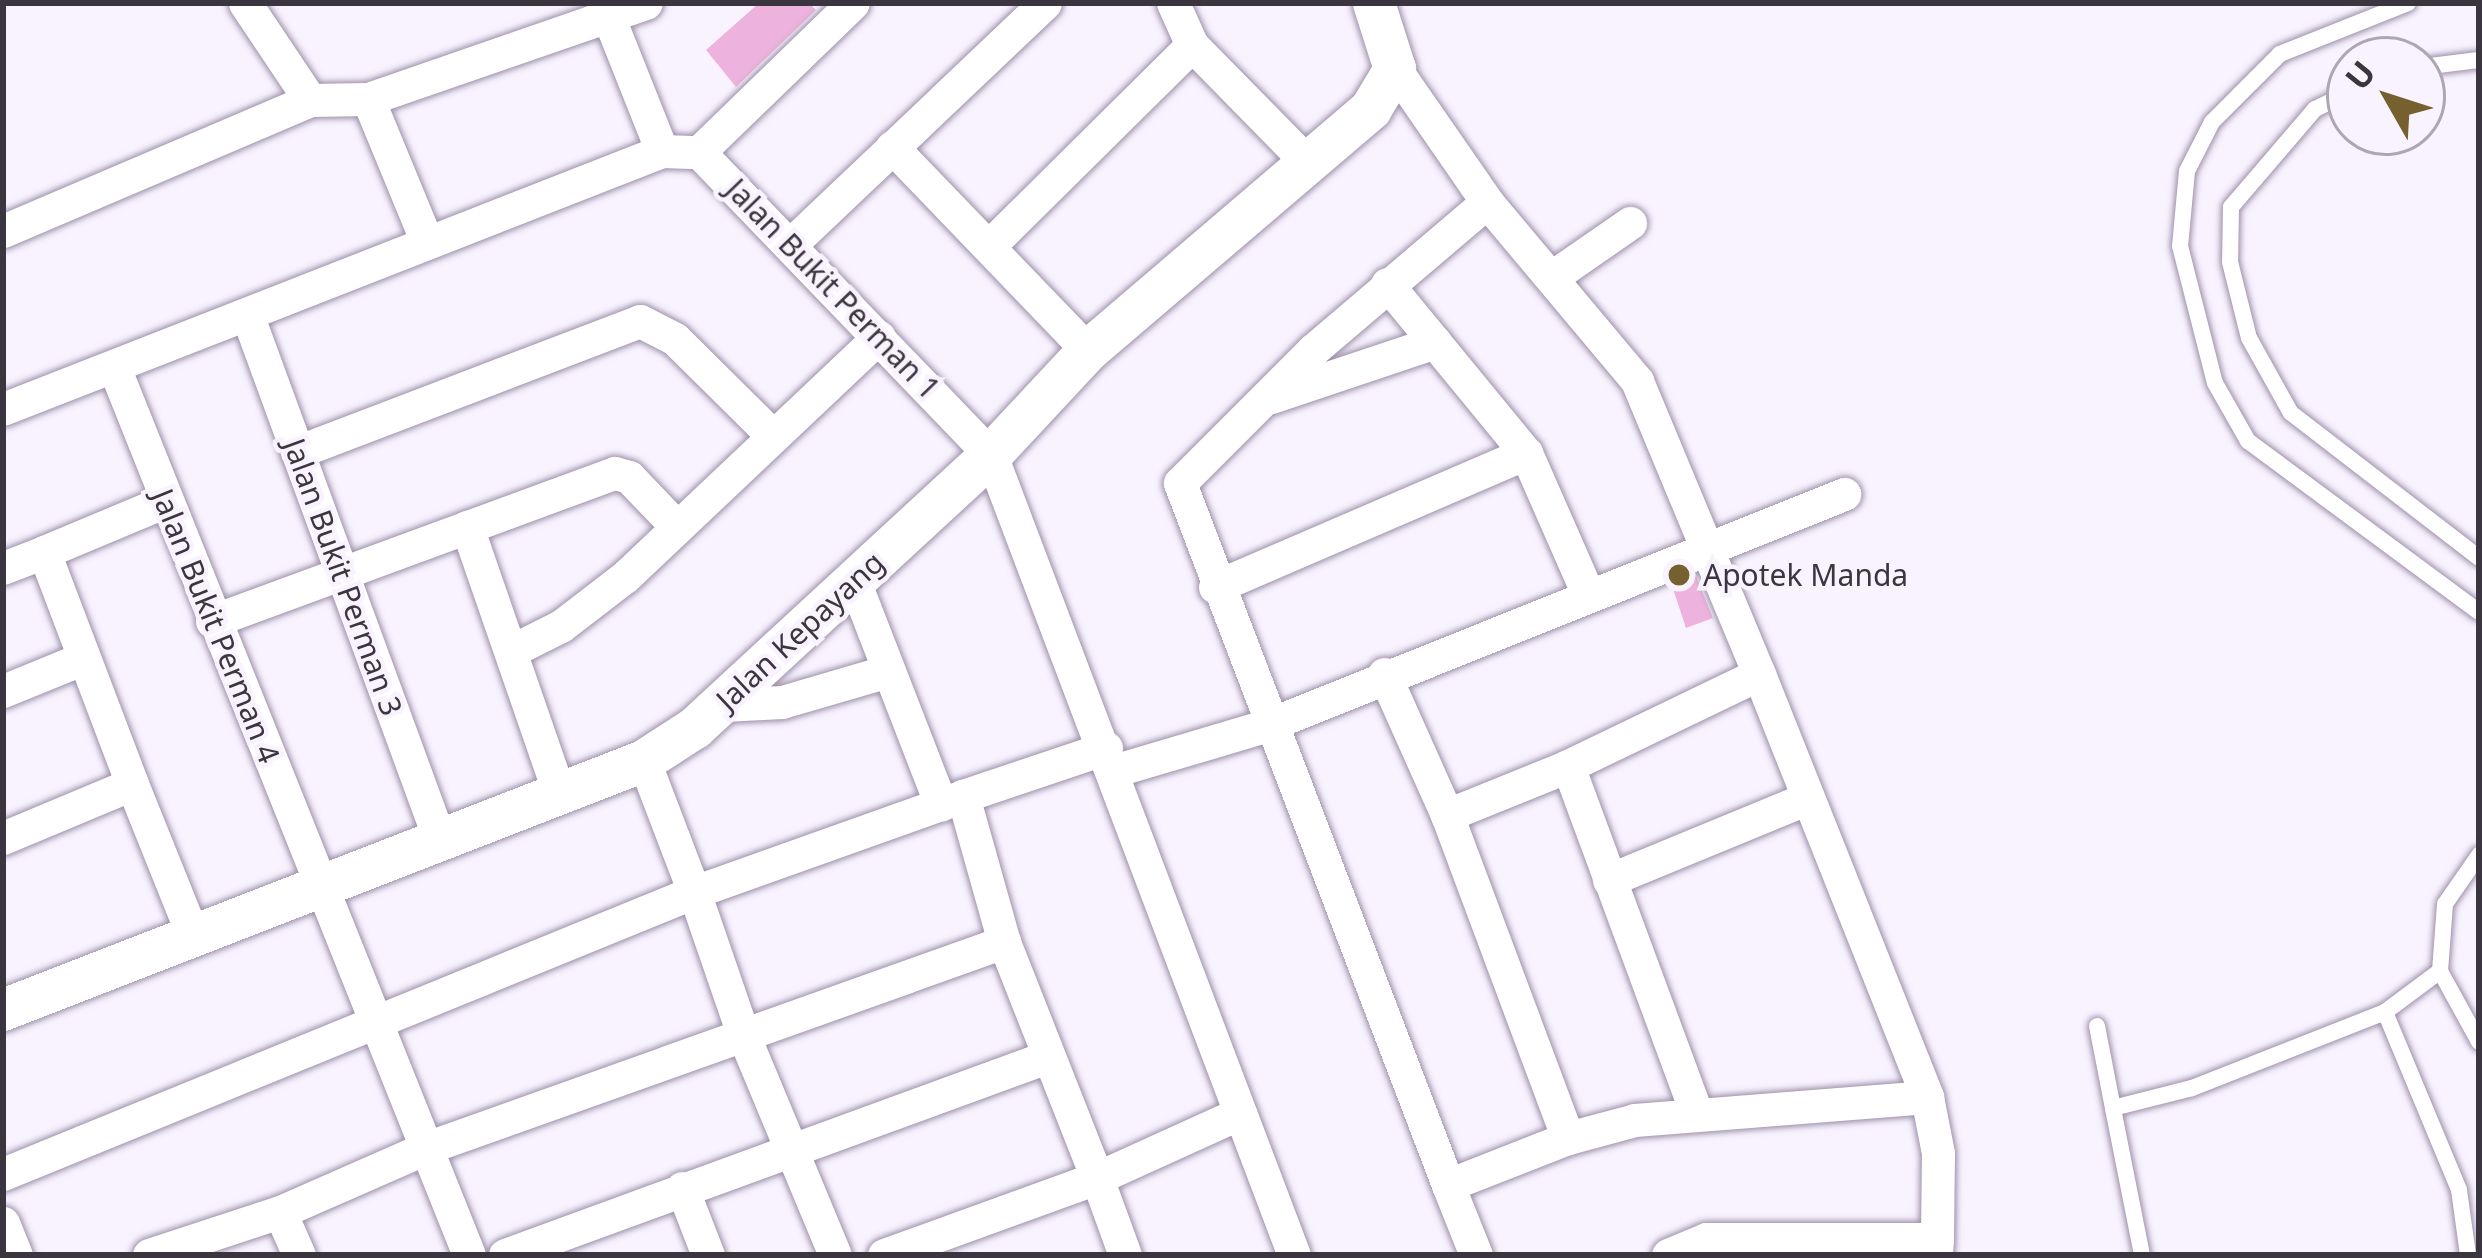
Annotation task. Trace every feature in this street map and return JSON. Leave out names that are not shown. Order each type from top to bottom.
[{"type":"street","points":[[245,3],[310,100]]},
{"type":"street","points":[[3,231],[310,100],[368,99],[606,10],[646,3]]},
{"type":"street","points":[[3,409],[248,317],[426,240],[662,151],[699,152],[853,3]]},
{"type":"street","points":[[791,244],[1045,3]]},
{"type":"street","points":[[1173,3],[1192,45],[1306,160]]},
{"type":"street","points":[[1374,3],[1395,69],[1487,202],[1637,381],[1927,1097],[1938,1154],[1936,1247],[1796,1248],[1706,1239],[1668,1255]]},
{"type":"street","points":[[606,10],[662,151]]},
{"type":"street","points":[[988,246],[1192,45]]},
{"type":"street","name":"Jalan Kepayang","points":[[3,1010],[558,790],[644,761],[723,705],[853,578],[991,455],[1088,351],[1306,160],[1372,109],[1395,69]]},
{"type":"street","points":[[368,99],[426,240]]},
{"type":"street","points":[[892,146],[1088,351]]},
{"type":"street","name":"Jalan Bukit Perman 1","points":[[699,152],[991,455]]},
{"type":"street","points":[[1476,1255],[1268,725],[1180,483],[1387,284],[1487,202]]},
{"type":"street","points":[[1552,277],[1630,223]]},
{"type":"street","points":[[1387,284],[1526,453],[1587,592]]},
{"type":"street","name":"Jalan Bukit Perman 3","points":[[248,317],[439,838]]},
{"type":"street","points":[[297,452],[640,321],[675,339],[772,435]]},
{"type":"street","points":[[513,650],[610,588],[880,337]]},
{"type":"street","points":[[1262,400],[1435,342]]},
{"type":"street","name":"Jalan Bukit Perman 4","points":[[114,367],[469,1255]]},
{"type":"street","points":[[1216,587],[1526,453]]},
{"type":"street","points":[[991,455],[1294,1255]]},
{"type":"street","points":[[212,621],[615,473],[628,477],[674,524]]},
{"type":"street","points":[[3,1174],[374,1017],[694,892],[952,800],[1109,759],[1268,725],[1587,592],[1844,494]]},
{"type":"street","points":[[3,568],[166,501]]},
{"type":"street","points":[[467,527],[558,790]]},
{"type":"street","points":[[44,552],[193,936]]},
{"type":"street","points":[[853,578],[889,671],[952,800],[1125,1255]]},
{"type":"street","points":[[3,691],[84,658]]},
{"type":"street","points":[[723,705],[782,702],[889,671]]},
{"type":"street","points":[[1384,674],[1447,815],[1568,1138]]},
{"type":"street","points":[[1447,815],[1568,766],[1759,674]]},
{"type":"street","points":[[644,761],[742,1034],[835,1255]]},
{"type":"street","points":[[1568,766],[1697,1114]]},
{"type":"street","points":[[3,838],[132,784]]},
{"type":"street","points":[[1609,880],[1808,798]]},
{"type":"street","points":[[149,1255],[280,1213],[426,1148],[1004,942]]},
{"type":"street","points":[[505,1255],[1047,1057]]},
{"type":"street","points":[[1448,1185],[1568,1138],[1635,1120],[1927,1097]]},
{"type":"street","points":[[884,1255],[1097,1178],[1240,1113]]},
{"type":"street","points":[[682,1188],[708,1255]]},
{"type":"street","points":[[280,1213],[299,1255]]},
{"type":"street","points":[[3,1222],[16,1255]]},
{"type":"lane","points":[[2408,3],[2280,54],[2212,122],[2187,171],[2180,246],[2215,383],[2248,441],[2479,612]]},
{"type":"lane","points":[[2446,64],[2479,60]]},
{"type":"lane","points":[[2326,104],[2315,109],[2231,207],[2230,262],[2249,338],[2291,413],[2479,558]]},
{"type":"lane","points":[[2479,855],[2445,904],[2440,971],[2479,1042]]},
{"type":"lane","points":[[2113,1108],[2192,1088],[2385,1012],[2440,971]]},
{"type":"lane","points":[[2385,1012],[2458,1190],[2468,1255]]},
{"type":"lane","points":[[2097,1026],[2142,1255]]},
{"type":"building","points":[[759,3],[809,3],[816,10],[736,87],[706,50]]},
{"type":"building","points":[[1696,576],[1713,618],[1686,628],[1672,586]]},
{"type":"place","name":"Apotek Manda","points":[[1679,575]]}]
